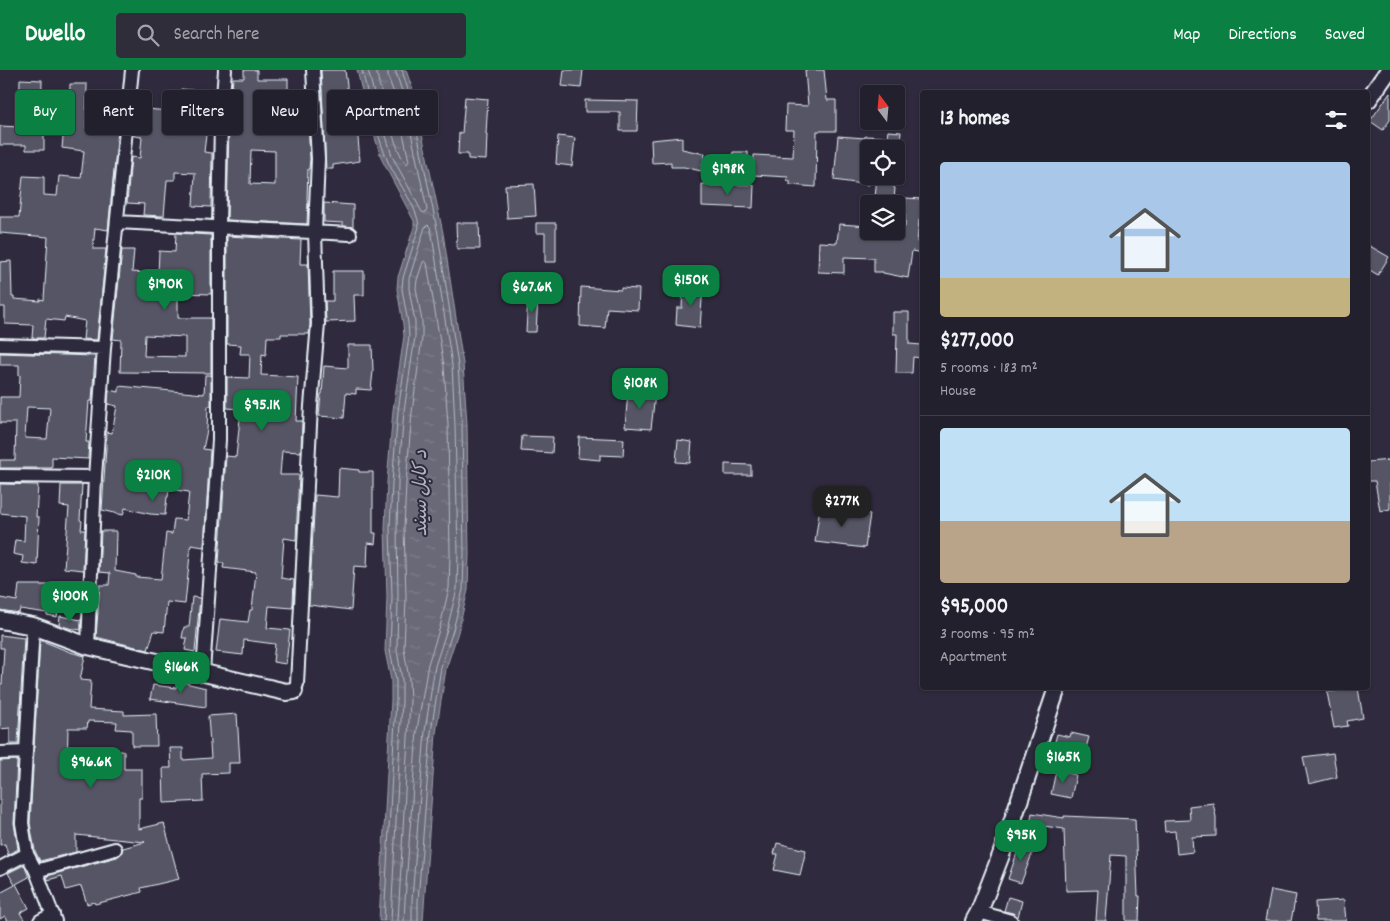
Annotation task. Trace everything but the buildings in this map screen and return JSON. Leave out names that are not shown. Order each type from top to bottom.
[{"type":"street","points":[[88,646],[95,477],[104,348],[132,70]]},
{"type":"street","points":[[203,672],[219,440],[219,227],[224,70]]},
{"type":"street","points":[[0,620],[33,626],[88,646],[286,692],[294,691],[297,684],[311,406],[318,324],[315,232],[318,159],[313,70]]},
{"type":"street","points":[[1370,97],[1389,70]]},
{"type":"street","points":[[117,222],[350,234]]},
{"type":"street","points":[[0,345],[104,348]]},
{"type":"street","points":[[0,476],[95,477]]},
{"type":"street","points":[[33,626],[22,823],[27,854],[36,871],[54,918],[40,921]]},
{"type":"street","points":[[1011,921],[977,917],[1001,855],[1056,690]]},
{"type":"street","points":[[0,753],[26,752]]},
{"type":"street","points":[[36,871],[115,849]]},
{"type":"street","points":[[0,868],[27,854]]},
{"type":"water","points":[[357,70],[406,70],[413,90],[362,90]]},
{"type":"water","name":"د کابل سيند","points":[[374,135],[422,135],[443,233],[463,364],[467,424],[468,590],[458,632],[446,669],[436,733],[423,921],[379,921],[391,700],[391,680],[385,651],[387,482],[393,410],[404,336],[397,289],[398,277],[414,227],[414,221],[382,160]]}]
